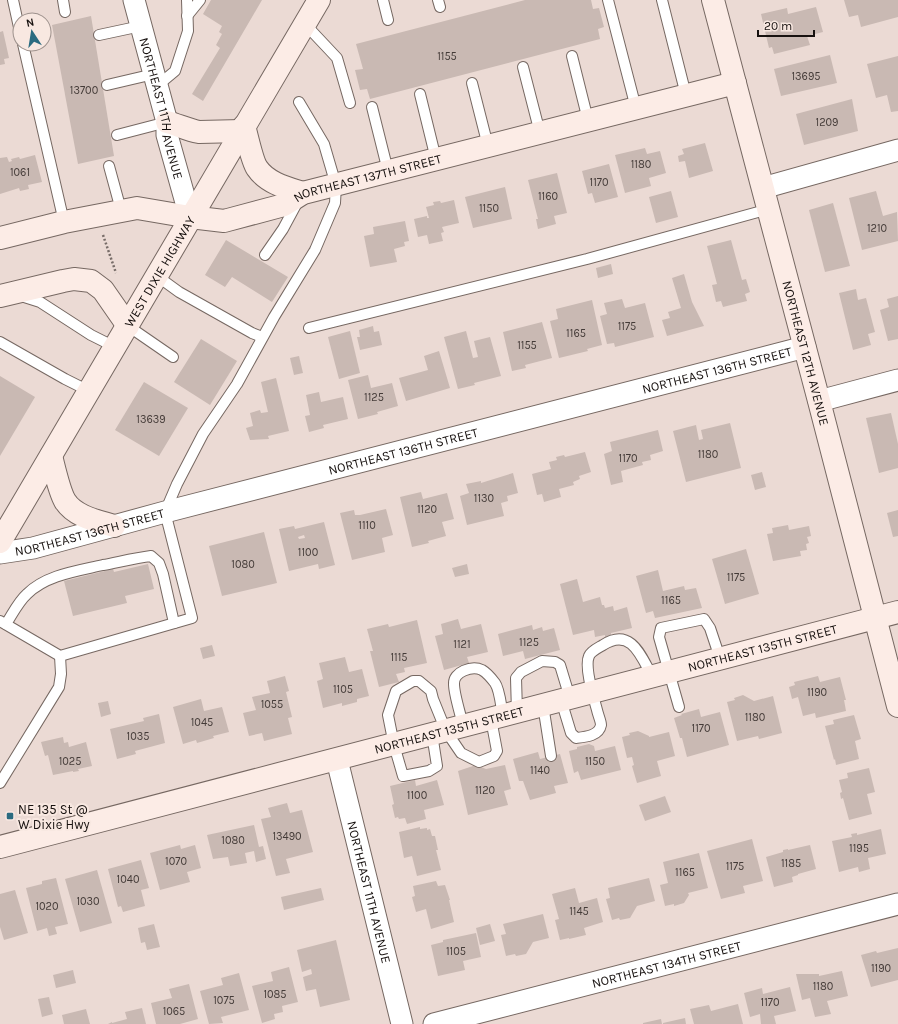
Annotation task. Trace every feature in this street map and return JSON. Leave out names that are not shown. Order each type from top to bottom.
[{"type":"main road","name":"WEST DIXIE HIGHWAY","points":[[0,542],[319,0]]},
{"type":"main road","name":"NORTHEAST 12TH AVENUE","points":[[713,0],[875,618],[895,684],[898,706]]},
{"type":"main road","name":"NORTHEAST 137TH STREET","points":[[0,238],[64,222],[137,208],[224,221],[284,205],[303,193],[735,83]]},
{"type":"main road","points":[[167,122],[199,132],[243,128],[257,168],[270,181],[303,193]]},
{"type":"main road","points":[[4,298],[63,281],[74,279],[90,281],[103,290],[128,326]]},
{"type":"main road","points":[[51,456],[64,498],[68,504],[81,515],[114,526]]},
{"type":"main road","name":"NORTHEAST 135TH STREET","points":[[0,847],[898,612]]},
{"type":"street","name":"NORTHEAST 11TH AVENUE","points":[[134,0],[167,122],[167,135],[190,217]]},
{"type":"street","points":[[763,188],[898,150]]},
{"type":"street","name":"NORTHEAST 136TH STREET","points":[[0,552],[34,548],[165,512],[805,347]]},
{"type":"street","points":[[819,401],[898,380]]},
{"type":"street","name":"NORTHEAST 11TH AVENUE","points":[[337,760],[402,1024]]},
{"type":"street","name":"NORTHEAST 134TH STREET","points":[[434,1024],[898,904]]},
{"type":"lane","points":[[13,0],[16,12]]},
{"type":"lane","points":[[63,0],[65,12]]},
{"type":"lane","points":[[107,85],[155,80],[175,71],[188,31],[187,0]]},
{"type":"lane","points":[[188,16],[200,0]]},
{"type":"lane","points":[[384,0],[388,20]]},
{"type":"lane","points":[[608,0],[636,108]]},
{"type":"lane","points":[[662,0],[686,95]]},
{"type":"lane","points":[[305,24],[337,58],[350,103]]},
{"type":"lane","points":[[99,35],[141,26]]},
{"type":"lane","points":[[25,52],[64,222]]},
{"type":"lane","points":[[572,56],[588,120]]},
{"type":"lane","points":[[523,67],[540,133]]},
{"type":"lane","points":[[472,83],[488,146]]},
{"type":"lane","points":[[420,94],[436,159]]},
{"type":"lane","points":[[174,623],[161,568],[159,563],[151,556],[77,571],[39,584],[26,595],[3,622],[60,656],[192,618],[165,512],[177,484],[203,434],[237,384],[262,337],[315,250],[335,203],[336,185],[324,144],[300,102]]},
{"type":"lane","points":[[372,107],[388,171]]},
{"type":"lane","points":[[117,135],[167,122]]},
{"type":"lane","points":[[110,166],[122,210]]},
{"type":"lane","points":[[264,255],[283,229],[303,193]]},
{"type":"lane","points":[[309,328],[587,259],[769,209]]},
{"type":"lane","points":[[156,276],[179,292],[252,333],[262,337]]},
{"type":"lane","points":[[4,298],[40,302],[91,335],[115,347]]},
{"type":"lane","points":[[128,326],[173,358]]},
{"type":"lane","points":[[0,342],[89,391]]},
{"type":"lane","points":[[661,674],[659,637],[661,628],[704,619],[710,628],[720,658]]},
{"type":"lane","points":[[558,701],[570,733],[576,738],[594,735],[599,730],[601,724],[592,692],[587,665],[589,656],[595,650],[607,642],[618,638],[631,643],[661,674],[679,707]]},
{"type":"lane","points":[[0,783],[59,688],[61,681],[60,656]]},
{"type":"lane","points":[[504,716],[496,684],[482,670],[475,668],[461,672],[456,676],[454,684],[447,730],[438,766],[429,771],[403,776],[394,745],[388,715],[396,691],[413,681],[419,681],[432,691],[435,703],[447,730],[461,753],[479,762],[494,756],[497,751],[504,716],[516,678],[521,672],[542,661],[555,662],[560,665],[552,756]]},
{"type":"path","points":[[102,233],[116,274]]},
{"type":"building","points":[[211,0],[262,0],[203,101],[192,94],[220,48],[216,45],[222,34],[219,32],[222,26],[203,14]]},
{"type":"building","points":[[525,0],[591,0],[593,9],[599,8],[604,27],[598,29],[600,39],[370,99],[367,89],[360,90],[355,70],[363,69],[356,44]]},
{"type":"building","points":[[844,0],[898,0],[898,17],[861,27],[858,15],[849,17]]},
{"type":"building","points":[[816,7],[823,32],[807,36],[810,45],[774,54],[772,47],[769,48],[761,14],[787,8],[788,14]]},
{"type":"building","points":[[91,16],[114,156],[78,164],[52,25]]},
{"type":"building","points":[[3,31],[9,58],[4,59],[5,64],[0,65],[0,32]]},
{"type":"building","points":[[830,55],[837,83],[781,96],[774,69]]},
{"type":"building","points":[[898,56],[898,111],[891,112],[887,95],[876,98],[867,64]]},
{"type":"building","points":[[852,99],[858,131],[804,145],[796,114]]},
{"type":"building","points":[[705,143],[713,171],[689,178],[685,161],[679,162],[678,156],[684,154],[682,149]]},
{"type":"building","points":[[645,148],[647,154],[660,151],[666,173],[649,178],[651,186],[625,193],[615,155]]},
{"type":"building","points":[[35,155],[42,182],[28,185],[29,189],[20,191],[19,188],[0,194],[0,158],[7,157],[9,162],[12,161],[11,159],[19,157],[20,159]]},
{"type":"building","points":[[609,164],[618,197],[595,203],[592,193],[588,194],[582,171]]},
{"type":"building","points":[[557,173],[567,213],[554,216],[556,224],[538,229],[536,219],[538,219],[528,180]]},
{"type":"building","points":[[505,187],[512,219],[473,228],[465,197]]},
{"type":"building","points":[[671,191],[678,217],[656,223],[649,197]]},
{"type":"building","points":[[876,191],[883,216],[897,212],[898,241],[862,250],[849,198]]},
{"type":"building","points":[[454,200],[459,223],[442,227],[444,232],[441,233],[443,241],[429,244],[427,235],[418,237],[414,219],[427,216],[427,218],[429,218],[426,207],[434,205],[433,202],[440,201],[441,203]]},
{"type":"building","points":[[833,203],[850,266],[825,272],[809,210]]},
{"type":"building","points":[[405,221],[409,241],[404,242],[405,246],[394,249],[397,262],[370,267],[364,236],[374,234],[373,227]]},
{"type":"building","points":[[226,240],[288,277],[272,302],[232,277],[225,287],[205,275]]},
{"type":"building","points":[[731,240],[742,280],[746,279],[750,292],[745,294],[747,301],[723,307],[721,301],[716,302],[712,285],[717,284],[707,246]]},
{"type":"building","points":[[611,264],[613,274],[598,278],[596,268]]},
{"type":"building","points":[[684,274],[692,302],[704,326],[667,336],[662,320],[670,318],[668,312],[681,308],[672,278]]},
{"type":"building","points":[[856,289],[858,300],[866,298],[875,332],[868,334],[871,345],[853,350],[839,293]]},
{"type":"building","points":[[898,296],[898,339],[888,341],[880,310],[889,307],[887,299]]},
{"type":"building","points":[[622,299],[625,308],[645,303],[654,337],[615,347],[614,343],[607,344],[600,316],[607,314],[604,303]]},
{"type":"building","points":[[592,300],[602,345],[587,349],[588,351],[559,358],[550,321],[558,319],[556,309]]},
{"type":"building","points":[[542,322],[552,358],[525,365],[526,368],[512,371],[503,332]]},
{"type":"building","points":[[373,326],[374,332],[379,331],[382,345],[360,350],[357,337],[360,337],[359,330]]},
{"type":"building","points":[[350,331],[360,373],[339,379],[328,337]]},
{"type":"building","points":[[466,331],[473,358],[478,357],[474,341],[490,337],[501,376],[458,389],[444,337]]},
{"type":"building","points":[[201,339],[237,361],[210,405],[174,382]]},
{"type":"building","points":[[439,351],[450,388],[406,401],[399,378],[428,370],[424,356]]},
{"type":"building","points":[[299,356],[303,373],[294,375],[290,358]]},
{"type":"building","points":[[368,375],[371,388],[392,383],[398,406],[377,412],[378,414],[358,419],[348,380]]},
{"type":"building","points":[[0,376],[35,397],[0,456]]},
{"type":"building","points":[[276,378],[289,431],[268,436],[269,439],[250,440],[246,428],[253,426],[250,413],[260,410],[261,413],[268,412],[261,382]]},
{"type":"building","points":[[144,382],[188,408],[159,456],[115,430]]},
{"type":"building","points":[[319,392],[321,402],[343,397],[348,419],[323,425],[324,428],[309,432],[305,416],[310,415],[306,395]]},
{"type":"building","points":[[891,413],[898,444],[898,468],[879,473],[866,418]]},
{"type":"building","points":[[730,423],[741,468],[686,482],[673,431],[696,425],[699,440],[703,439],[701,430]]},
{"type":"building","points":[[658,430],[663,451],[650,455],[651,460],[642,462],[643,465],[621,471],[623,482],[611,485],[604,454],[612,451],[610,442]]},
{"type":"building","points":[[585,452],[591,472],[579,476],[580,479],[573,482],[574,485],[559,489],[561,497],[544,502],[542,494],[537,495],[532,474],[551,469],[549,462],[557,460],[556,457],[564,455],[565,457]]},
{"type":"building","points":[[762,472],[766,487],[755,490],[751,475]]},
{"type":"building","points":[[513,473],[518,493],[507,496],[508,501],[501,503],[504,516],[467,525],[460,496],[469,493],[466,484],[481,481],[481,483]]},
{"type":"building","points":[[421,492],[423,499],[447,493],[454,519],[442,522],[446,536],[428,541],[429,543],[412,547],[400,497]]},
{"type":"building","points":[[386,509],[393,535],[382,538],[385,552],[352,560],[340,513],[354,510],[355,515],[360,515]]},
{"type":"building","points":[[898,510],[898,536],[893,537],[887,513]]},
{"type":"building","points":[[324,522],[335,565],[319,569],[318,564],[289,571],[279,529],[294,526],[295,529]],"holes":[[[304,535],[305,538],[299,539],[298,537]]]},
{"type":"building","points":[[788,525],[789,530],[809,526],[811,536],[807,537],[809,543],[806,544],[807,550],[800,551],[801,556],[773,561],[767,534],[773,533],[772,528]]},
{"type":"building","points":[[264,532],[277,583],[222,596],[209,546]]},
{"type":"building","points":[[746,549],[759,594],[725,604],[712,559]]},
{"type":"building","points":[[148,564],[154,589],[125,596],[127,603],[73,616],[64,581],[113,569],[114,572]]},
{"type":"building","points":[[467,564],[469,574],[455,577],[452,568]]},
{"type":"building","points":[[658,570],[663,591],[684,586],[685,590],[696,588],[702,608],[655,618],[653,611],[646,613],[636,576]]},
{"type":"building","points":[[577,579],[583,602],[600,597],[602,605],[604,605],[605,608],[613,606],[614,611],[627,607],[632,628],[611,633],[611,636],[605,637],[605,635],[595,637],[594,630],[573,635],[560,584]]},
{"type":"building","points":[[458,619],[461,629],[481,624],[488,652],[467,657],[469,663],[444,670],[435,636],[443,634],[441,624]]},
{"type":"building","points":[[417,620],[427,663],[404,668],[405,672],[396,674],[399,682],[379,687],[370,651],[373,651],[367,629],[388,624],[389,627]]},
{"type":"building","points":[[532,625],[533,630],[542,627],[543,631],[554,628],[560,650],[525,659],[523,651],[503,656],[498,634]]},
{"type":"building","points":[[212,645],[215,656],[203,659],[200,648]]},
{"type":"building","points":[[345,657],[349,672],[362,669],[369,696],[357,699],[357,702],[342,706],[342,703],[323,708],[317,681],[323,679],[319,663]]},
{"type":"building","points":[[285,676],[289,691],[286,692],[292,717],[288,718],[292,734],[264,741],[262,733],[249,736],[243,713],[256,710],[252,697],[270,693],[267,681]]},
{"type":"building","points":[[818,676],[820,682],[840,677],[846,700],[844,700],[846,711],[816,718],[815,713],[803,716],[798,697],[792,699],[789,687],[795,685],[794,682]]},
{"type":"building","points":[[743,695],[754,701],[773,696],[782,733],[759,739],[758,736],[737,741],[727,702],[735,700],[734,698]]},
{"type":"building","points":[[201,699],[204,711],[222,707],[229,732],[213,736],[214,738],[197,743],[196,740],[183,744],[173,707]]},
{"type":"building","points":[[108,701],[111,714],[101,717],[98,703]]},
{"type":"building","points":[[699,709],[701,717],[720,712],[729,745],[687,757],[682,738],[680,738],[674,718],[682,715],[681,714]]},
{"type":"building","points":[[159,714],[165,743],[135,751],[136,754],[117,759],[110,729],[144,721],[143,718]]},
{"type":"building","points":[[854,715],[861,739],[855,741],[859,759],[836,765],[825,726],[834,724],[833,720]]},
{"type":"building","points":[[638,731],[649,737],[669,732],[675,756],[657,761],[661,776],[637,783],[632,766],[634,765],[632,757],[627,758],[622,737],[630,735],[629,733]]},
{"type":"building","points":[[63,737],[64,743],[68,742],[69,747],[86,742],[92,766],[78,769],[79,771],[53,775],[48,755],[45,756],[41,742]]},
{"type":"building","points":[[589,744],[594,746],[595,751],[615,746],[621,770],[581,780],[578,771],[574,773],[569,751]]},
{"type":"building","points":[[538,752],[540,759],[560,754],[568,783],[554,786],[556,793],[530,800],[523,781],[519,781],[513,759]]},
{"type":"building","points":[[476,765],[486,769],[505,765],[511,789],[504,791],[508,805],[468,815],[458,771]]},
{"type":"building","points":[[869,768],[875,792],[867,794],[872,814],[849,820],[843,798],[841,799],[840,793],[842,792],[839,780],[848,778],[847,773]]},
{"type":"building","points":[[415,780],[416,786],[437,780],[444,805],[424,810],[426,819],[407,824],[405,818],[395,818],[390,786]]},
{"type":"building","points":[[665,796],[671,812],[645,821],[639,805]]},
{"type":"building","points":[[287,803],[290,813],[302,810],[313,852],[286,859],[290,873],[276,876],[261,819],[271,817],[268,808]]},
{"type":"building","points":[[254,825],[259,847],[263,846],[266,859],[256,862],[254,851],[245,853],[247,863],[230,866],[228,857],[213,859],[207,835]]},
{"type":"building","points":[[420,827],[420,829],[430,829],[432,836],[435,836],[438,850],[436,850],[441,870],[417,876],[412,856],[404,858],[399,832]]},
{"type":"building","points":[[881,829],[886,854],[868,858],[870,869],[859,872],[858,867],[839,872],[832,841],[852,837],[851,834],[857,833],[857,835]]},
{"type":"building","points":[[752,839],[763,881],[743,886],[745,893],[721,899],[707,851]]},
{"type":"building","points":[[180,845],[181,849],[195,845],[201,868],[187,872],[190,882],[160,890],[150,853]]},
{"type":"building","points":[[810,845],[816,869],[792,877],[793,882],[774,887],[766,857],[783,852],[783,850]]},
{"type":"building","points":[[699,853],[708,888],[688,893],[689,895],[684,903],[674,906],[674,904],[665,906],[660,885],[668,883],[663,862]]},
{"type":"building","points":[[141,860],[149,888],[141,890],[145,906],[123,912],[121,906],[118,907],[108,869]]},
{"type":"building","points":[[97,870],[112,923],[80,932],[65,879]]},
{"type":"building","points":[[56,878],[68,924],[55,927],[57,934],[49,936],[47,928],[37,931],[26,888],[42,884],[42,881]]},
{"type":"building","points":[[649,878],[655,901],[637,906],[630,918],[620,920],[619,918],[612,920],[606,899],[610,898],[608,888]]},
{"type":"building","points":[[436,881],[438,886],[445,885],[450,900],[454,922],[431,929],[426,909],[416,912],[412,897],[415,896],[413,886]]},
{"type":"building","points":[[321,888],[324,900],[284,910],[281,897]]},
{"type":"building","points":[[575,888],[579,903],[597,898],[603,922],[584,928],[586,935],[560,940],[555,920],[559,919],[552,894]]},
{"type":"building","points":[[15,890],[28,933],[4,940],[0,927],[0,894]]},
{"type":"building","points":[[543,914],[549,938],[533,942],[526,954],[506,956],[501,935],[506,934],[503,924]]},
{"type":"building","points":[[154,924],[160,947],[147,950],[145,942],[141,943],[138,928]]},
{"type":"building","points":[[490,924],[495,941],[480,945],[476,928]]},
{"type":"building","points":[[476,933],[481,957],[463,961],[465,970],[438,976],[431,945],[443,942],[443,940]]},
{"type":"building","points":[[336,940],[350,1000],[320,1007],[316,989],[306,991],[303,977],[312,974],[311,969],[302,972],[297,950]]},
{"type":"building","points":[[898,948],[898,980],[871,987],[861,955]]},
{"type":"building","points":[[289,967],[298,1002],[282,1006],[283,1012],[274,1014],[275,1019],[262,1023],[252,986],[273,981],[271,972]]},
{"type":"building","points":[[73,970],[76,983],[56,988],[53,975]]},
{"type":"building","points":[[842,971],[848,996],[827,1001],[831,1014],[815,1017],[810,998],[802,1000],[796,974],[819,974],[819,976]]},
{"type":"building","points":[[239,973],[249,1010],[221,1017],[223,1023],[209,1024],[200,991],[223,985],[221,978]]},
{"type":"building","points":[[189,984],[198,1019],[180,1024],[156,1024],[151,1003],[172,998],[169,989]]},
{"type":"building","points":[[790,987],[796,1011],[774,1016],[776,1024],[761,1024],[760,1014],[750,1017],[744,993],[762,988],[763,994]]},
{"type":"building","points":[[49,997],[53,1014],[42,1017],[38,999]]},
{"type":"building","points":[[738,1004],[743,1024],[694,1024],[690,1009],[709,1005],[711,1011]]},
{"type":"building","points":[[142,1008],[146,1024],[108,1024],[127,1019],[125,1012]]},
{"type":"building","points":[[86,1009],[90,1024],[64,1024],[62,1015]]},
{"type":"building","points":[[685,1018],[686,1024],[663,1024],[663,1023]]},
{"type":"building","points":[[661,1019],[662,1024],[643,1024],[643,1023]]},
{"type":"place","name":"NE 135 St @ W Dixie Hwy","points":[[10,816]]}]
